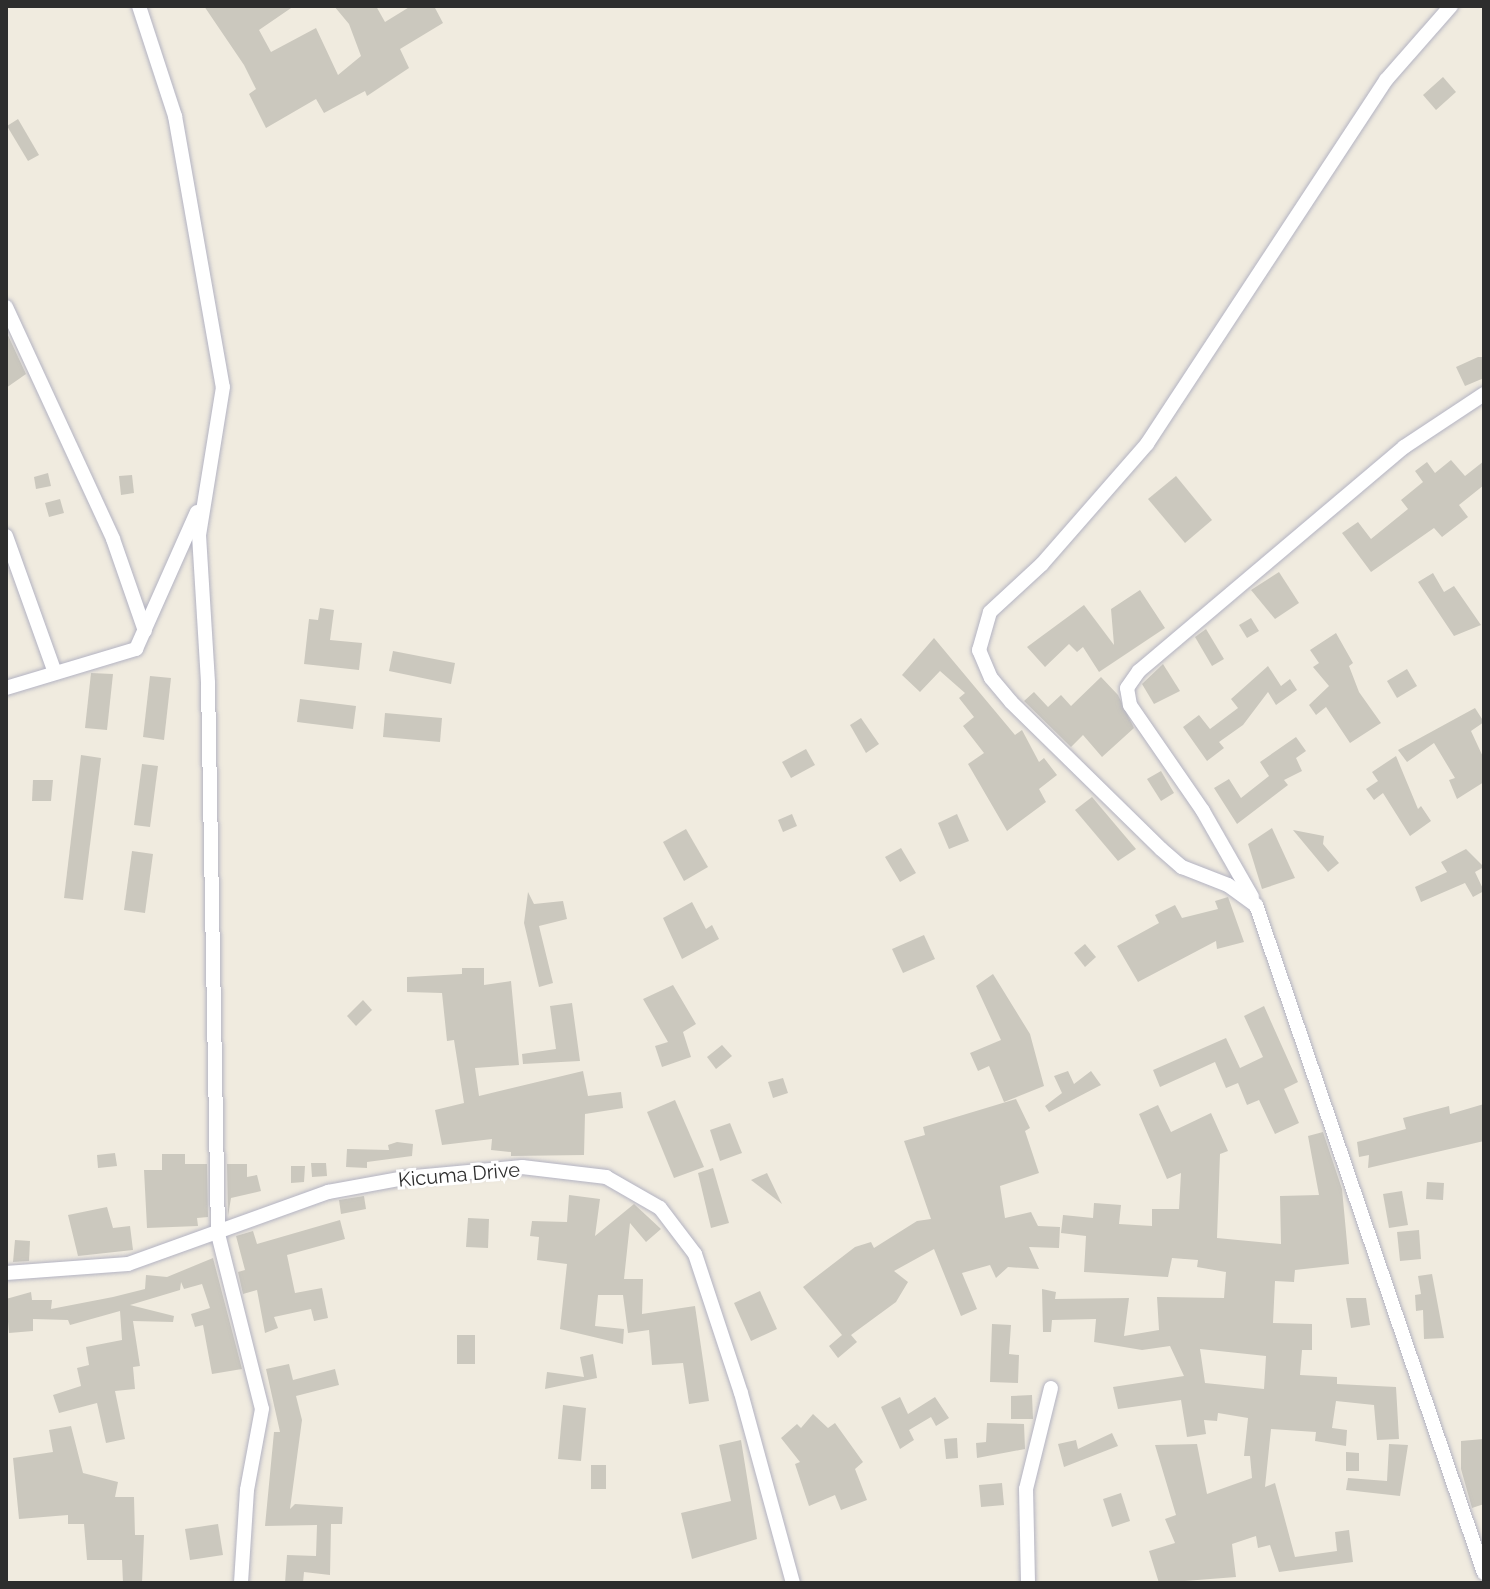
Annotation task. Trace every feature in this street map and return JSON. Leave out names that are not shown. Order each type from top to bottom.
[{"type":"street","points":[[139,6],[175,116],[223,387],[201,504],[218,1234],[262,1409],[247,1490],[241,1583]]},
{"type":"street","points":[[1256,905],[1239,891],[1182,867],[1011,702],[991,678],[979,650],[981,632],[990,612],[1042,564],[1147,444],[1386,80],[1451,6]]},
{"type":"street","points":[[6,307],[113,539],[145,631]]},
{"type":"street","points":[[1484,394],[1404,447],[1139,671],[1127,688],[1130,705],[1203,811],[1256,905],[1484,1573]]},
{"type":"street","points":[[6,688],[54,670],[120,657],[136,649],[201,504]]},
{"type":"street","points":[[6,536],[54,670]]},
{"type":"street","name":"Kicuma Drive","points":[[6,1273],[128,1264],[328,1192],[522,1167],[606,1177],[660,1208],[695,1254],[741,1393],[793,1583]]},
{"type":"street","points":[[1028,1583],[1026,1489],[1051,1388]]},
{"type":"building","points":[[204,6],[294,6],[259,30],[271,52],[316,28],[338,75],[361,56],[349,24],[334,6],[376,6],[385,22],[411,6],[434,6],[443,23],[400,49],[409,68],[367,96],[365,91],[324,113],[316,99],[266,128],[249,94],[256,89],[244,65]]},
{"type":"building","points":[[1443,77],[1456,92],[1436,110],[1423,95]]},
{"type":"building","points":[[18,119],[39,155],[28,161],[7,126]]},
{"type":"building","points":[[6,331],[26,374],[6,388]]},
{"type":"building","points":[[1484,357],[1484,378],[1465,386],[1456,367]]},
{"type":"building","points":[[1451,460],[1465,476],[1484,461],[1484,485],[1459,505],[1468,517],[1442,537],[1434,528],[1371,572],[1342,533],[1358,522],[1371,539],[1408,509],[1401,500],[1423,482],[1415,471],[1427,462],[1435,473]]},
{"type":"building","points":[[48,473],[51,486],[36,489],[34,477]]},
{"type":"building","points":[[132,475],[134,493],[121,495],[119,476]]},
{"type":"building","points":[[1176,476],[1212,520],[1185,543],[1148,499]]},
{"type":"building","points":[[60,499],[64,513],[49,517],[45,503]]},
{"type":"building","points":[[1279,572],[1299,603],[1275,619],[1251,590]]},
{"type":"building","points":[[1433,573],[1444,592],[1454,586],[1481,625],[1454,636],[1418,582]]},
{"type":"building","points":[[1140,590],[1165,628],[1099,672],[1083,647],[1077,652],[1069,644],[1045,667],[1027,647],[1084,605],[1114,645],[1111,609]]},
{"type":"building","points":[[320,608],[334,610],[330,640],[362,643],[359,670],[304,664],[309,619],[318,620]]},
{"type":"building","points":[[1251,618],[1259,631],[1247,638],[1239,625]]},
{"type":"building","points":[[1206,629],[1224,659],[1212,666],[1195,637]]},
{"type":"building","points":[[1336,633],[1353,663],[1349,666],[1359,692],[1381,723],[1350,743],[1326,707],[1316,715],[1309,705],[1329,686],[1313,667],[1319,663],[1310,650]]},
{"type":"building","points":[[934,638],[1015,735],[1022,730],[1039,762],[1044,758],[1057,775],[1039,789],[1046,802],[1007,831],[968,764],[984,753],[963,726],[974,717],[959,698],[965,693],[940,671],[920,692],[902,675]]},
{"type":"building","points":[[393,651],[455,663],[451,684],[389,671]]},
{"type":"building","points":[[1163,664],[1180,691],[1154,704],[1142,684]]},
{"type":"building","points":[[1268,666],[1281,686],[1290,679],[1297,690],[1276,705],[1268,692],[1243,725],[1219,742],[1224,748],[1207,761],[1183,727],[1199,715],[1210,729],[1238,708],[1231,699]]},
{"type":"building","points":[[1407,669],[1417,686],[1397,698],[1387,681]]},
{"type":"building","points":[[91,673],[113,674],[107,730],[85,728]]},
{"type":"building","points":[[150,676],[171,678],[164,740],[143,737]]},
{"type":"building","points":[[1101,677],[1118,695],[1134,728],[1102,757],[1083,735],[1071,747],[1024,701],[1034,692],[1048,707],[1061,695],[1071,706]]},
{"type":"building","points":[[300,699],[356,706],[353,729],[297,722]]},
{"type":"building","points":[[1475,708],[1484,722],[1471,731],[1484,759],[1484,782],[1457,799],[1449,780],[1455,778],[1434,743],[1407,762],[1398,750]]},
{"type":"building","points":[[385,713],[442,718],[440,742],[383,737]]},
{"type":"building","points":[[861,718],[879,744],[866,753],[850,725]]},
{"type":"building","points":[[1296,737],[1306,751],[1296,758],[1302,771],[1284,780],[1288,785],[1237,824],[1214,788],[1229,779],[1241,798],[1269,776],[1260,762]]},
{"type":"building","points":[[806,749],[815,765],[791,778],[782,762]]},
{"type":"building","points":[[81,755],[101,758],[83,900],[64,898]]},
{"type":"building","points":[[1396,756],[1418,809],[1421,806],[1431,821],[1410,836],[1383,793],[1374,800],[1366,789],[1378,781],[1372,772]]},
{"type":"building","points":[[142,764],[158,766],[150,827],[134,825]]},
{"type":"building","points":[[1161,771],[1174,793],[1161,801],[1147,779]]},
{"type":"building","points":[[33,780],[53,780],[51,801],[32,801]]},
{"type":"building","points":[[1092,797],[1136,849],[1118,861],[1075,810]]},
{"type":"building","points":[[792,814],[797,826],[783,832],[778,820]]},
{"type":"building","points":[[957,814],[969,841],[949,849],[938,823]]},
{"type":"building","points":[[1272,828],[1295,878],[1262,889],[1248,844]]},
{"type":"building","points":[[686,829],[708,867],[684,881],[663,842]]},
{"type":"building","points":[[1293,830],[1324,836],[1323,844],[1339,863],[1328,872]]},
{"type":"building","points":[[901,848],[916,873],[900,882],[885,857]]},
{"type":"building","points":[[1466,849],[1484,867],[1475,872],[1484,891],[1473,897],[1465,883],[1421,902],[1415,887],[1447,872],[1441,862]]},
{"type":"building","points":[[132,851],[153,854],[145,913],[124,910]]},
{"type":"building","points":[[528,892],[534,904],[563,901],[567,919],[539,926],[553,983],[539,987],[524,923]]},
{"type":"building","points":[[1228,897],[1244,942],[1217,949],[1216,941],[1138,982],[1117,946],[1159,923],[1155,915],[1175,905],[1182,918],[1218,909],[1215,901]]},
{"type":"building","points":[[692,902],[706,929],[712,925],[719,939],[682,959],[663,918]]},
{"type":"building","points":[[924,935],[935,959],[903,973],[892,949]]},
{"type":"building","points":[[1085,944],[1096,957],[1085,967],[1074,953]]},
{"type":"building","points":[[462,968],[484,968],[484,985],[511,981],[519,1065],[475,1068],[479,1096],[583,1071],[588,1096],[621,1092],[623,1108],[585,1114],[584,1155],[511,1156],[511,1152],[491,1150],[492,1139],[442,1145],[435,1110],[464,1103],[454,1040],[447,1041],[442,993],[407,992],[407,977],[462,974]]},
{"type":"building","points":[[993,974],[1030,1034],[1044,1086],[1004,1102],[989,1066],[978,1071],[970,1053],[1001,1040],[976,986]]},
{"type":"building","points":[[673,985],[696,1024],[683,1032],[691,1057],[662,1067],[655,1046],[668,1042],[643,999]]},
{"type":"building","points":[[363,1000],[372,1010],[356,1026],[347,1016]]},
{"type":"building","points":[[572,1003],[580,1061],[523,1064],[522,1054],[556,1049],[550,1006]]},
{"type":"building","points":[[1264,1006],[1298,1082],[1284,1089],[1299,1123],[1275,1134],[1259,1100],[1247,1105],[1238,1083],[1226,1088],[1215,1062],[1160,1087],[1153,1070],[1226,1038],[1240,1068],[1263,1057],[1244,1016]]},
{"type":"building","points":[[722,1045],[732,1056],[716,1069],[707,1057]]},
{"type":"building","points":[[1068,1071],[1074,1084],[1091,1071],[1101,1085],[1049,1112],[1045,1106],[1062,1093],[1054,1076]]},
{"type":"building","points":[[783,1078],[788,1093],[773,1098],[768,1082]]},
{"type":"building","points":[[1016,1099],[1030,1128],[1025,1131],[1039,1173],[1000,1186],[1005,1218],[1031,1212],[1038,1226],[1060,1227],[1059,1248],[1029,1247],[1039,1269],[1008,1267],[996,1278],[990,1265],[962,1273],[977,1309],[961,1316],[934,1249],[894,1271],[908,1282],[896,1302],[851,1335],[857,1342],[838,1358],[829,1346],[842,1335],[803,1287],[855,1247],[871,1242],[874,1248],[917,1221],[931,1219],[904,1141],[925,1135],[923,1127]]},
{"type":"building","points":[[675,1100],[704,1167],[674,1178],[647,1112]]},
{"type":"building","points":[[1484,1104],[1484,1141],[1368,1168],[1369,1155],[1359,1157],[1357,1142],[1406,1129],[1403,1118],[1449,1106],[1450,1114]]},
{"type":"building","points":[[1158,1105],[1171,1132],[1211,1113],[1228,1151],[1220,1154],[1217,1238],[1281,1244],[1280,1196],[1319,1195],[1308,1136],[1323,1132],[1342,1189],[1349,1264],[1295,1270],[1294,1282],[1275,1281],[1273,1323],[1312,1324],[1312,1350],[1302,1350],[1300,1375],[1337,1377],[1337,1384],[1396,1387],[1399,1439],[1377,1440],[1374,1405],[1336,1401],[1332,1428],[1347,1430],[1346,1446],[1315,1441],[1316,1432],[1271,1429],[1265,1487],[1275,1483],[1295,1557],[1337,1551],[1335,1532],[1349,1530],[1353,1562],[1279,1572],[1270,1545],[1258,1548],[1256,1536],[1232,1544],[1236,1577],[1159,1583],[1149,1551],[1175,1543],[1165,1519],[1176,1515],[1155,1445],[1197,1444],[1207,1494],[1252,1478],[1250,1456],[1244,1456],[1248,1418],[1218,1413],[1217,1421],[1204,1420],[1206,1434],[1187,1437],[1181,1400],[1118,1409],[1113,1387],[1184,1376],[1170,1346],[1142,1350],[1094,1342],[1096,1319],[1052,1320],[1051,1332],[1043,1332],[1042,1289],[1056,1292],[1055,1299],[1129,1298],[1124,1336],[1159,1330],[1157,1297],[1224,1298],[1226,1272],[1197,1267],[1198,1260],[1172,1258],[1168,1277],[1084,1272],[1086,1236],[1061,1233],[1063,1215],[1093,1218],[1094,1203],[1121,1205],[1119,1224],[1152,1226],[1152,1209],[1179,1209],[1181,1173],[1167,1179],[1139,1114]],"holes":[[[1200,1349],[1266,1356],[1264,1389],[1205,1383]]]},
{"type":"building","points":[[730,1123],[742,1153],[720,1161],[710,1130]]},
{"type":"building","points":[[397,1142],[413,1144],[412,1156],[367,1162],[367,1168],[346,1167],[347,1149],[389,1150],[388,1145]]},
{"type":"building","points":[[115,1153],[117,1166],[98,1168],[97,1155]]},
{"type":"building","points":[[162,1154],[185,1154],[185,1164],[207,1164],[208,1217],[197,1218],[198,1226],[147,1228],[144,1170],[162,1170]]},
{"type":"building","points":[[311,1163],[326,1163],[327,1176],[312,1177]]},
{"type":"building","points":[[227,1164],[247,1164],[247,1177],[257,1175],[261,1191],[231,1198],[228,1216]]},
{"type":"building","points":[[291,1166],[305,1166],[304,1182],[291,1183]]},
{"type":"building","points":[[713,1168],[729,1223],[711,1228],[698,1173]]},
{"type":"building","points":[[767,1173],[782,1204],[751,1180]]},
{"type":"building","points":[[1427,1182],[1444,1183],[1443,1200],[1426,1199]]},
{"type":"building","points":[[1402,1191],[1408,1225],[1389,1228],[1383,1194]]},
{"type":"building","points":[[569,1195],[600,1199],[595,1236],[634,1204],[661,1229],[646,1242],[630,1223],[624,1279],[643,1279],[642,1314],[695,1306],[709,1401],[689,1404],[683,1363],[652,1365],[649,1330],[628,1333],[623,1295],[598,1295],[595,1326],[624,1329],[623,1344],[560,1329],[567,1264],[537,1260],[539,1237],[530,1236],[532,1221],[567,1222]]},
{"type":"building","points":[[364,1196],[366,1209],[341,1214],[339,1200]]},
{"type":"building","points":[[107,1207],[113,1228],[130,1226],[133,1250],[78,1256],[68,1215]]},
{"type":"building","points":[[468,1218],[489,1219],[488,1248],[466,1247]]},
{"type":"building","points":[[340,1220],[345,1239],[287,1255],[295,1293],[322,1288],[328,1318],[314,1321],[311,1309],[274,1317],[278,1328],[265,1333],[257,1290],[243,1294],[238,1272],[245,1270],[236,1236],[253,1231],[257,1244]]},
{"type":"building","points":[[1419,1230],[1421,1259],[1400,1261],[1397,1232]]},
{"type":"building","points":[[15,1240],[30,1241],[29,1261],[13,1262]]},
{"type":"building","points":[[213,1258],[242,1369],[212,1374],[203,1325],[195,1327],[191,1314],[210,1308],[202,1284],[184,1289],[181,1282],[180,1290],[130,1305],[174,1316],[173,1322],[133,1321],[140,1366],[133,1367],[135,1389],[115,1391],[125,1439],[106,1443],[97,1403],[59,1413],[53,1395],[81,1386],[77,1368],[89,1365],[86,1347],[122,1340],[120,1311],[70,1325],[68,1320],[33,1319],[33,1331],[9,1333],[6,1299],[31,1292],[32,1300],[52,1300],[51,1309],[113,1297],[145,1289],[146,1275],[167,1277]]},
{"type":"building","points":[[1432,1274],[1444,1338],[1424,1339],[1423,1310],[1416,1311],[1415,1295],[1421,1294],[1418,1276]]},
{"type":"building","points":[[760,1291],[777,1329],[751,1341],[734,1303]]},
{"type":"building","points":[[1346,1298],[1366,1298],[1370,1325],[1351,1328]]},
{"type":"building","points":[[992,1324],[1011,1325],[1009,1354],[1019,1355],[1018,1383],[990,1382]]},
{"type":"building","points":[[457,1335],[475,1335],[475,1364],[457,1364]]},
{"type":"building","points":[[593,1354],[597,1378],[545,1389],[547,1372],[584,1377],[580,1357]]},
{"type":"building","points":[[289,1364],[293,1380],[335,1369],[339,1385],[296,1396],[302,1420],[290,1509],[295,1504],[343,1507],[342,1524],[331,1524],[330,1575],[304,1572],[303,1583],[285,1583],[287,1555],[316,1556],[317,1525],[265,1526],[274,1432],[280,1432],[266,1369]]},
{"type":"building","points":[[1032,1395],[1033,1419],[1011,1419],[1011,1396]]},
{"type":"building","points":[[900,1397],[908,1414],[935,1397],[949,1418],[936,1426],[931,1417],[909,1430],[914,1440],[900,1449],[881,1407]]},
{"type":"building","points":[[563,1405],[586,1408],[581,1461],[558,1459]]},
{"type":"building","points":[[813,1414],[828,1428],[835,1423],[863,1462],[855,1469],[867,1500],[841,1510],[835,1495],[809,1506],[795,1464],[800,1462],[781,1438],[797,1424],[801,1428]]},
{"type":"building","points":[[987,1423],[1024,1424],[1025,1449],[977,1458],[976,1443],[986,1442]]},
{"type":"building","points":[[71,1426],[83,1473],[118,1482],[115,1497],[134,1497],[135,1535],[144,1535],[142,1583],[123,1583],[122,1560],[87,1560],[84,1524],[68,1524],[68,1515],[19,1519],[13,1458],[53,1452],[49,1430]]},
{"type":"building","points":[[1112,1433],[1118,1446],[1064,1467],[1058,1444],[1076,1440],[1078,1449]]},
{"type":"building","points":[[957,1438],[958,1458],[946,1459],[944,1439]]},
{"type":"building","points":[[1483,1439],[1484,1504],[1472,1508],[1461,1469],[1461,1441]]},
{"type":"building","points":[[741,1440],[757,1539],[692,1559],[681,1513],[731,1501],[719,1445]]},
{"type":"building","points":[[1389,1444],[1408,1445],[1400,1496],[1346,1490],[1348,1478],[1387,1481]]},
{"type":"building","points":[[1346,1452],[1359,1453],[1359,1471],[1346,1471]]},
{"type":"building","points":[[591,1465],[606,1465],[606,1489],[591,1489]]},
{"type":"building","points":[[1002,1483],[1004,1505],[981,1507],[979,1485]]},
{"type":"building","points":[[1121,1493],[1130,1521],[1112,1527],[1103,1499]]},
{"type":"building","points":[[218,1524],[223,1555],[190,1560],[185,1529]]}]
